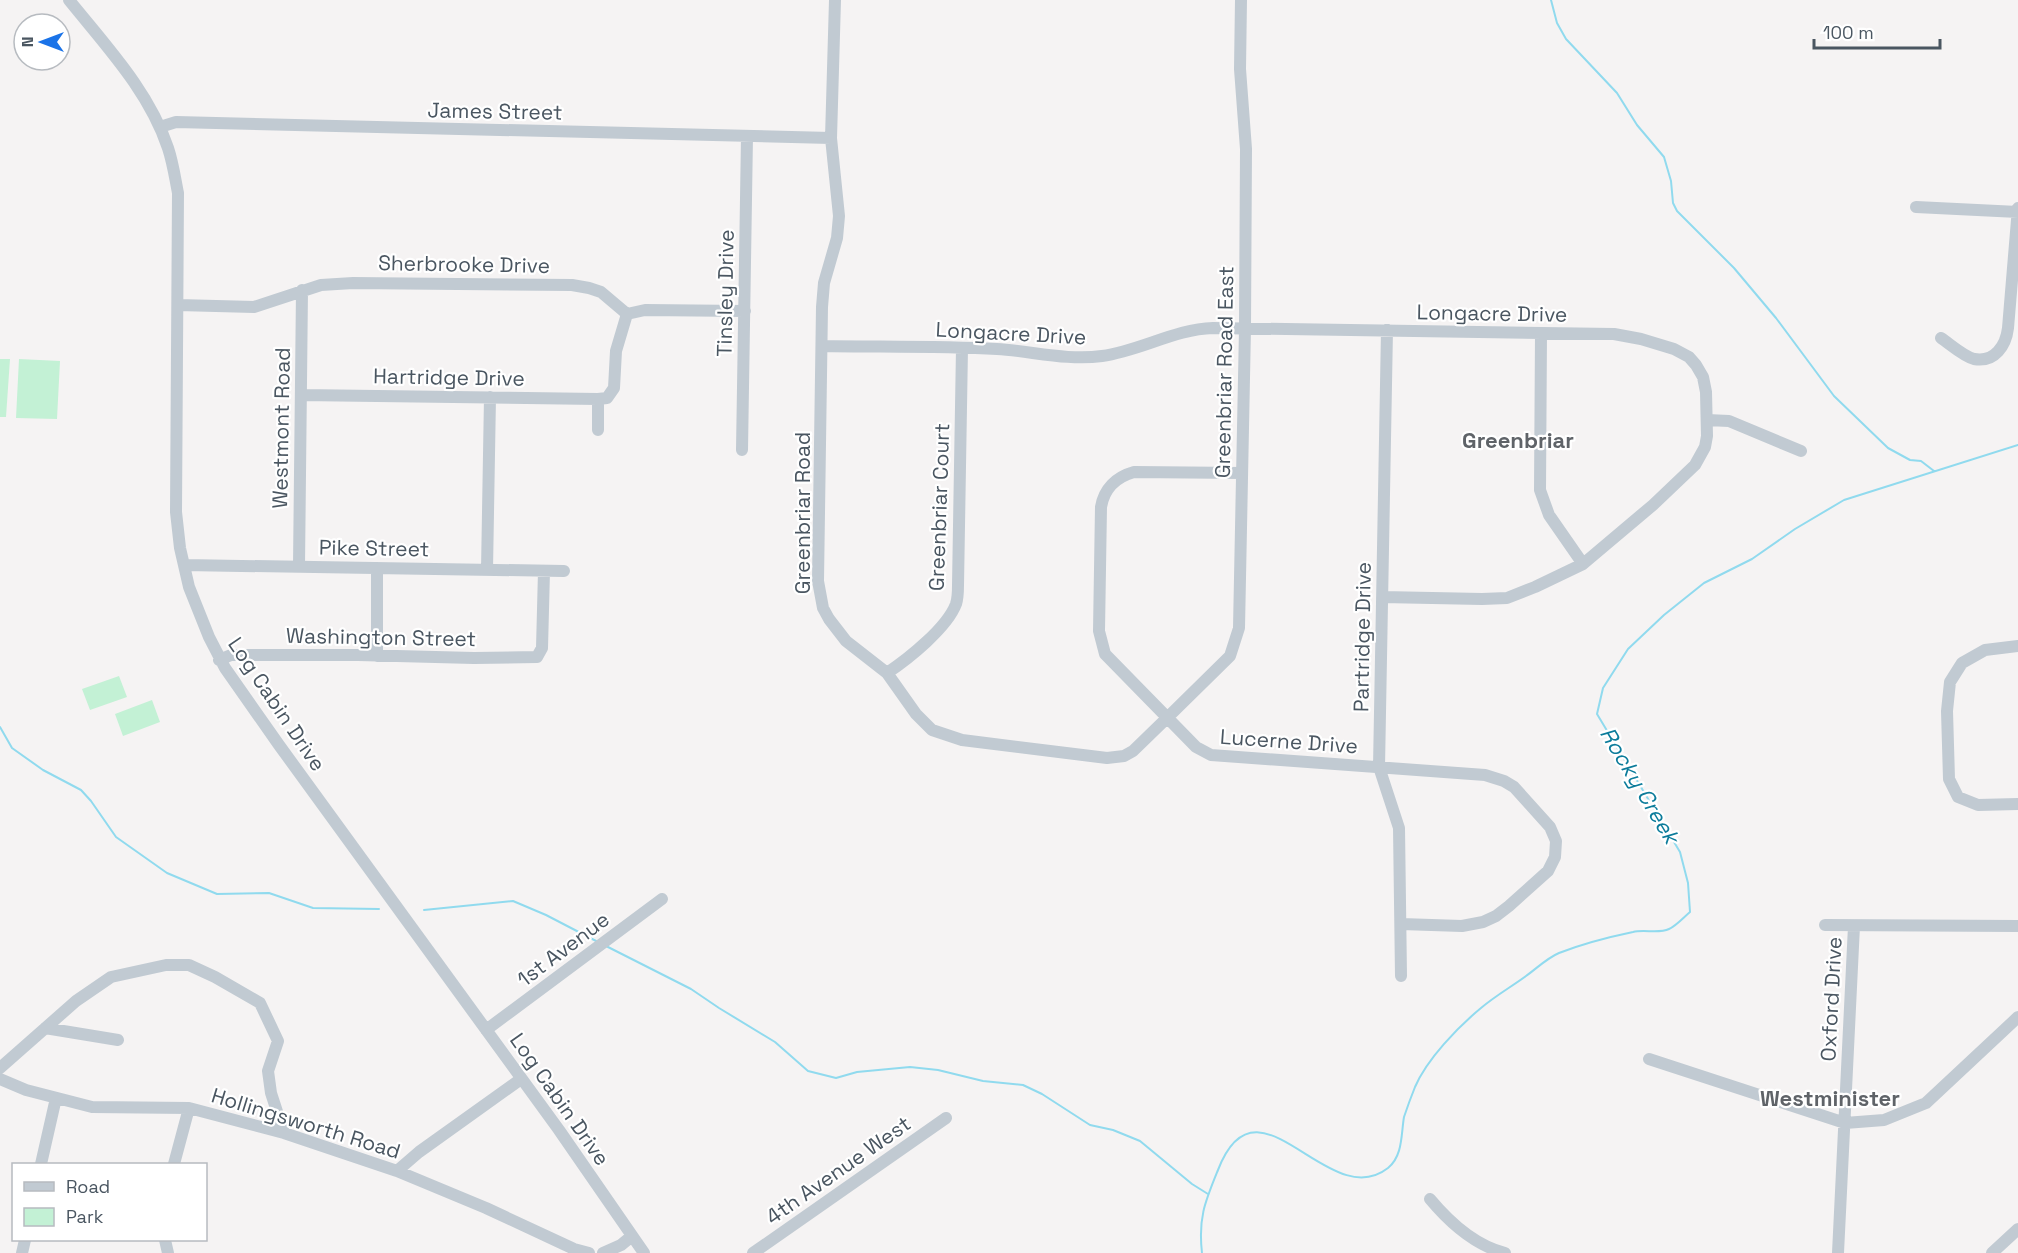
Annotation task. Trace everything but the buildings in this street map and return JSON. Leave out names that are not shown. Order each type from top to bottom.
[{"type":"street","name":"Log Cabin Drive","points":[[69,0],[138,87],[160,127],[168,148],[178,193],[176,512],[184,565],[198,612],[219,660],[644,1253]]},
{"type":"street","name":"Greenbriar Road","points":[[835,0],[831,138],[839,216],[837,238],[824,283],[822,307],[818,581],[823,608],[828,619],[846,641],[887,673],[916,714],[932,730],[962,740],[1117,758],[1133,751],[1168,717]]},
{"type":"street","name":"Greenbriar Road East","points":[[1168,717],[1230,656],[1239,628],[1246,149],[1240,69],[1241,0]]},
{"type":"street","name":"James Street","points":[[160,127],[176,122],[831,138]]},
{"type":"street","name":"Tinsley Drive","points":[[742,450],[747,136]]},
{"type":"street","points":[[1916,207],[2018,210],[2007,339],[2000,350],[1983,359],[1972,358],[1941,338]]},
{"type":"street","name":"Sherbrooke Drive","points":[[178,305],[254,307],[321,285],[353,283],[572,285],[601,292],[627,314]]},
{"type":"street","name":"Westmont Road","points":[[299,566],[302,290]]},
{"type":"street","points":[[598,430],[597,399],[607,398],[614,388],[616,351],[627,314],[645,310],[745,311]]},
{"type":"street","name":"Longacre Drive","points":[[822,346],[1015,350],[1086,357],[1134,349],[1200,328],[1614,334],[1641,339],[1680,351],[1696,365],[1703,376],[1707,420],[1705,447],[1695,465],[1653,505],[1583,564],[1507,598],[1382,597]]},
{"type":"street","name":"Partridge Drive","points":[[1387,330],[1379,767],[1399,828],[1401,976]]},
{"type":"street","points":[[1541,334],[1540,490],[1549,515],[1583,564]]},
{"type":"street","name":"Greenbriar Court","points":[[887,673],[906,660],[940,627],[955,605],[958,585],[962,348]]},
{"type":"street","name":"Hartridge Drive","points":[[301,394],[597,399]]},
{"type":"street","points":[[487,570],[490,397]]},
{"type":"street","points":[[1707,420],[1729,421],[1801,451]]},
{"type":"street","name":"Lucerne Drive","points":[[1242,473],[1134,472],[1124,474],[1113,483],[1102,499],[1099,631],[1101,646],[1105,654],[1196,747],[1211,755],[1485,775],[1514,787],[1550,827],[1556,841],[1555,857],[1548,871],[1496,916],[1483,922],[1462,926],[1401,924]]},
{"type":"street","name":"Pike Street","points":[[184,565],[564,572]]},
{"type":"street","points":[[377,568],[377,656]]},
{"type":"street","name":"Washington Street","points":[[219,660],[231,656],[534,658],[541,654],[543,571]]},
{"type":"street","points":[[2018,646],[1985,650],[1962,663],[1950,682],[1947,711],[1949,779],[1958,797],[1978,805],[2018,804]]},
{"type":"street","name":"1st Avenue","points":[[486,1030],[662,899]]},
{"type":"street","points":[[1825,925],[2018,926]]},
{"type":"street","name":"Oxford Drive","points":[[1838,1253],[1854,926]]},
{"type":"street","points":[[0,1068],[76,1001],[111,977],[166,965],[189,965],[260,1003],[278,1041],[268,1071],[271,1093],[284,1133]]},
{"type":"street","points":[[1649,1059],[1845,1123],[1884,1120],[1926,1103],[2018,1017]]},
{"type":"street","points":[[45,1028],[118,1040]]},
{"type":"street","name":"Hollingsworth Road","points":[[0,1079],[26,1090],[92,1107],[189,1108],[284,1133],[398,1171],[496,1212],[573,1249],[589,1253]]},
{"type":"street","points":[[398,1171],[418,1152],[521,1079]]},
{"type":"street","points":[[41,1163],[56,1098]]},
{"type":"street","points":[[174,1163],[189,1108]]},
{"type":"street","name":"4th Avenue West","points":[[753,1253],[946,1118]]},
{"type":"street","points":[[1430,1199],[1442,1214],[1472,1240],[1505,1253]]},
{"type":"street","points":[[1992,1253],[2018,1229]]},
{"type":"street","points":[[603,1253],[621,1245],[632,1236]]},
{"type":"green space","points":[[0,359],[10,359],[6,417],[0,417]]},
{"type":"green space","points":[[19,359],[60,361],[57,419],[16,418]]},
{"type":"green space","points":[[119,676],[127,697],[90,710],[82,689]]},
{"type":"green space","points":[[152,700],[160,722],[123,736],[115,714]]},
{"type":"waterway","points":[[1551,0],[1557,23],[1566,39],[1617,93],[1637,125],[1664,157],[1671,181],[1673,203],[1677,211],[1734,268],[1776,318],[1834,396],[1888,448],[1910,460],[1921,461],[1934,471]]},
{"type":"waterway","name":"Rocky Creek","points":[[1202,1253],[1201,1230],[1206,1201],[1218,1170],[1234,1142],[1253,1132],[1274,1136],[1342,1174],[1365,1177],[1388,1168],[1399,1151],[1404,1117],[1420,1076],[1444,1044],[1481,1008],[1559,953],[1633,932],[1669,929],[1690,912],[1688,883],[1680,852],[1597,714],[1603,688],[1628,649],[1664,615],[1704,583],[1752,559],[1795,529],[1844,500],[2018,445]]},
{"type":"waterway","points":[[0,727],[12,748],[43,770],[81,790],[116,837],[167,873],[217,894],[269,893],[313,908],[379,909]]},
{"type":"waterway","points":[[424,910],[513,901],[598,942]]},
{"type":"waterway","points":[[606,946],[691,989],[775,1042],[808,1071],[836,1078],[857,1072],[910,1067],[938,1070],[983,1081],[1023,1085],[1042,1094],[1090,1125],[1113,1130],[1140,1141],[1192,1184],[1208,1194]]},
{"type":"district","name":"Greenbriar","points":[[1518,440]]},
{"type":"district","name":"Westminister","points":[[1830,1098]]}]
